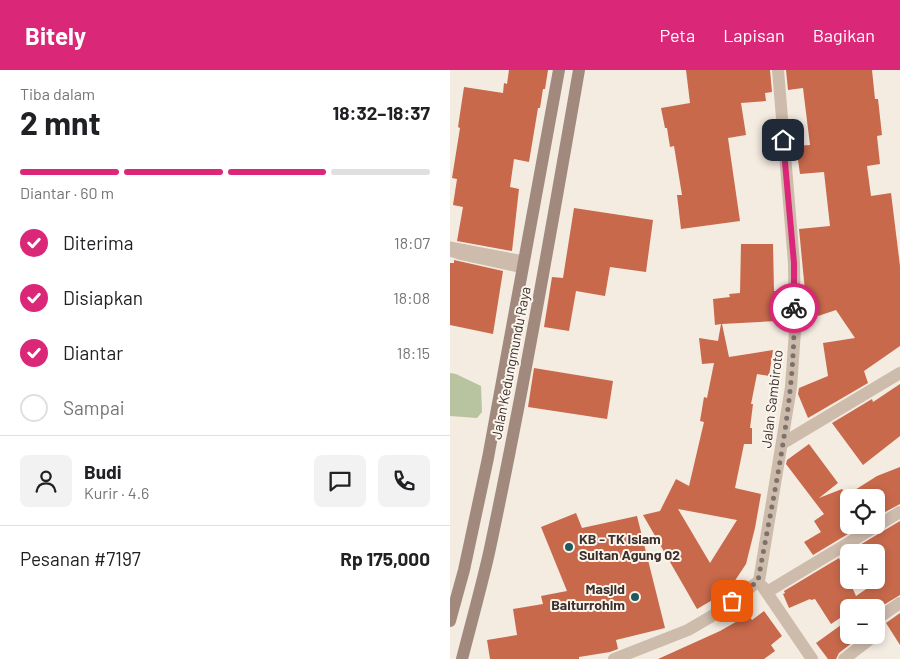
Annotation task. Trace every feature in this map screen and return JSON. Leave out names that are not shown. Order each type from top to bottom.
[{"type":"main road","name":"Jalan Kedungmundu Raya","points":[[450,621],[464,570],[488,458],[559,70]]},
{"type":"main road","name":"Jalan Kedungmundu Raya","points":[[462,659],[488,554],[513,433],[538,307],[579,70]]},
{"type":"street","name":"Jalan Sambiroto","points":[[758,581],[791,387],[795,331],[794,263],[778,70]]},
{"type":"street","points":[[782,443],[900,373]]},
{"type":"street","points":[[767,592],[900,512]]},
{"type":"street","points":[[614,659],[688,630],[712,616],[758,581],[812,659]]},
{"type":"street","points":[[885,613],[900,603]]},
{"type":"street","points":[[844,659],[864,644]]},
{"type":"lane","points":[[450,246],[523,265]]},
{"type":"lane","points":[[450,252],[523,265]]},
{"type":"green space","points":[[450,373],[481,386],[482,412],[477,418],[450,416]]},
{"type":"building","points":[[509,70],[548,70],[540,108],[538,108],[529,162],[514,159],[510,187],[519,189],[512,251],[457,241],[463,207],[453,205],[457,179],[452,178],[464,87],[503,93],[504,83],[507,84]]},
{"type":"building","points":[[686,70],[770,70],[772,92],[765,93],[766,101],[741,103],[746,135],[728,138],[740,221],[681,229],[677,195],[682,195],[674,146],[670,147],[661,108],[690,103]]},
{"type":"building","points":[[786,70],[872,70],[875,99],[878,99],[882,135],[877,136],[880,164],[867,166],[871,196],[891,193],[900,266],[900,346],[864,371],[868,383],[808,418],[798,394],[799,388],[828,376],[823,343],[855,338],[836,310],[818,316],[811,290],[805,291],[799,229],[830,226],[824,172],[800,174],[796,146],[810,145],[803,88],[788,90]]},
{"type":"building","points":[[574,208],[653,220],[646,272],[610,267],[605,296],[576,291],[569,331],[544,327],[552,277],[563,278]]},
{"type":"building","points":[[741,244],[773,244],[774,291],[777,291],[777,321],[722,324],[729,357],[773,350],[769,376],[757,374],[751,404],[753,404],[750,428],[752,428],[752,444],[744,444],[735,488],[761,494],[755,528],[746,564],[728,591],[697,609],[643,515],[660,511],[676,479],[689,486],[704,422],[700,421],[704,397],[707,398],[714,363],[702,364],[699,338],[718,341],[721,324],[715,325],[713,299],[730,297],[729,294],[740,293]],"holes":[[[678,509],[737,520],[710,563]]]},
{"type":"building","points":[[454,260],[503,271],[493,334],[450,325],[450,263],[454,263]]},
{"type":"building","points":[[534,368],[613,381],[607,419],[528,407]]},
{"type":"building","points":[[900,384],[900,436],[863,465],[832,423],[872,399],[873,402]]},
{"type":"building","points":[[809,444],[838,483],[819,498],[840,490],[840,534],[848,534],[813,555],[804,542],[821,532],[814,521],[824,514],[786,464],[787,460]]},
{"type":"building","points":[[900,467],[900,504],[885,512],[885,489],[856,489],[877,476]]},
{"type":"building","points":[[576,513],[582,528],[637,516],[665,628],[616,640],[618,649],[579,657],[579,659],[490,659],[487,640],[517,635],[513,609],[543,604],[541,596],[567,591],[541,527]]},
{"type":"building","points":[[900,521],[900,595],[885,604],[885,599],[840,599],[840,618],[831,624],[815,599],[810,599],[789,608],[783,594],[785,593],[784,591],[839,558],[840,589],[853,589],[856,596],[866,589],[885,589],[885,544],[861,544],[878,534],[885,534],[885,530]]},
{"type":"building","points":[[764,611],[782,636],[771,645],[775,651],[764,659],[658,659],[720,631],[741,619],[743,621],[749,616],[752,620]]},
{"type":"building","points":[[900,613],[900,645],[886,623]]},
{"type":"building","points":[[840,626],[840,644],[850,644],[839,653],[836,659],[828,659],[816,643]]},
{"type":"way so far","points":[[732,601],[758,581],[791,387],[795,331],[794,308]]},
{"type":"place","name":"KB - TK Islam Sultan Agung 02","points":[[569,547]]},
{"type":"place","name":"Masjid Baiturrohim","points":[[635,597]]},
{"type":"route","points":[[783,140],[794,263],[794,308]]}]
